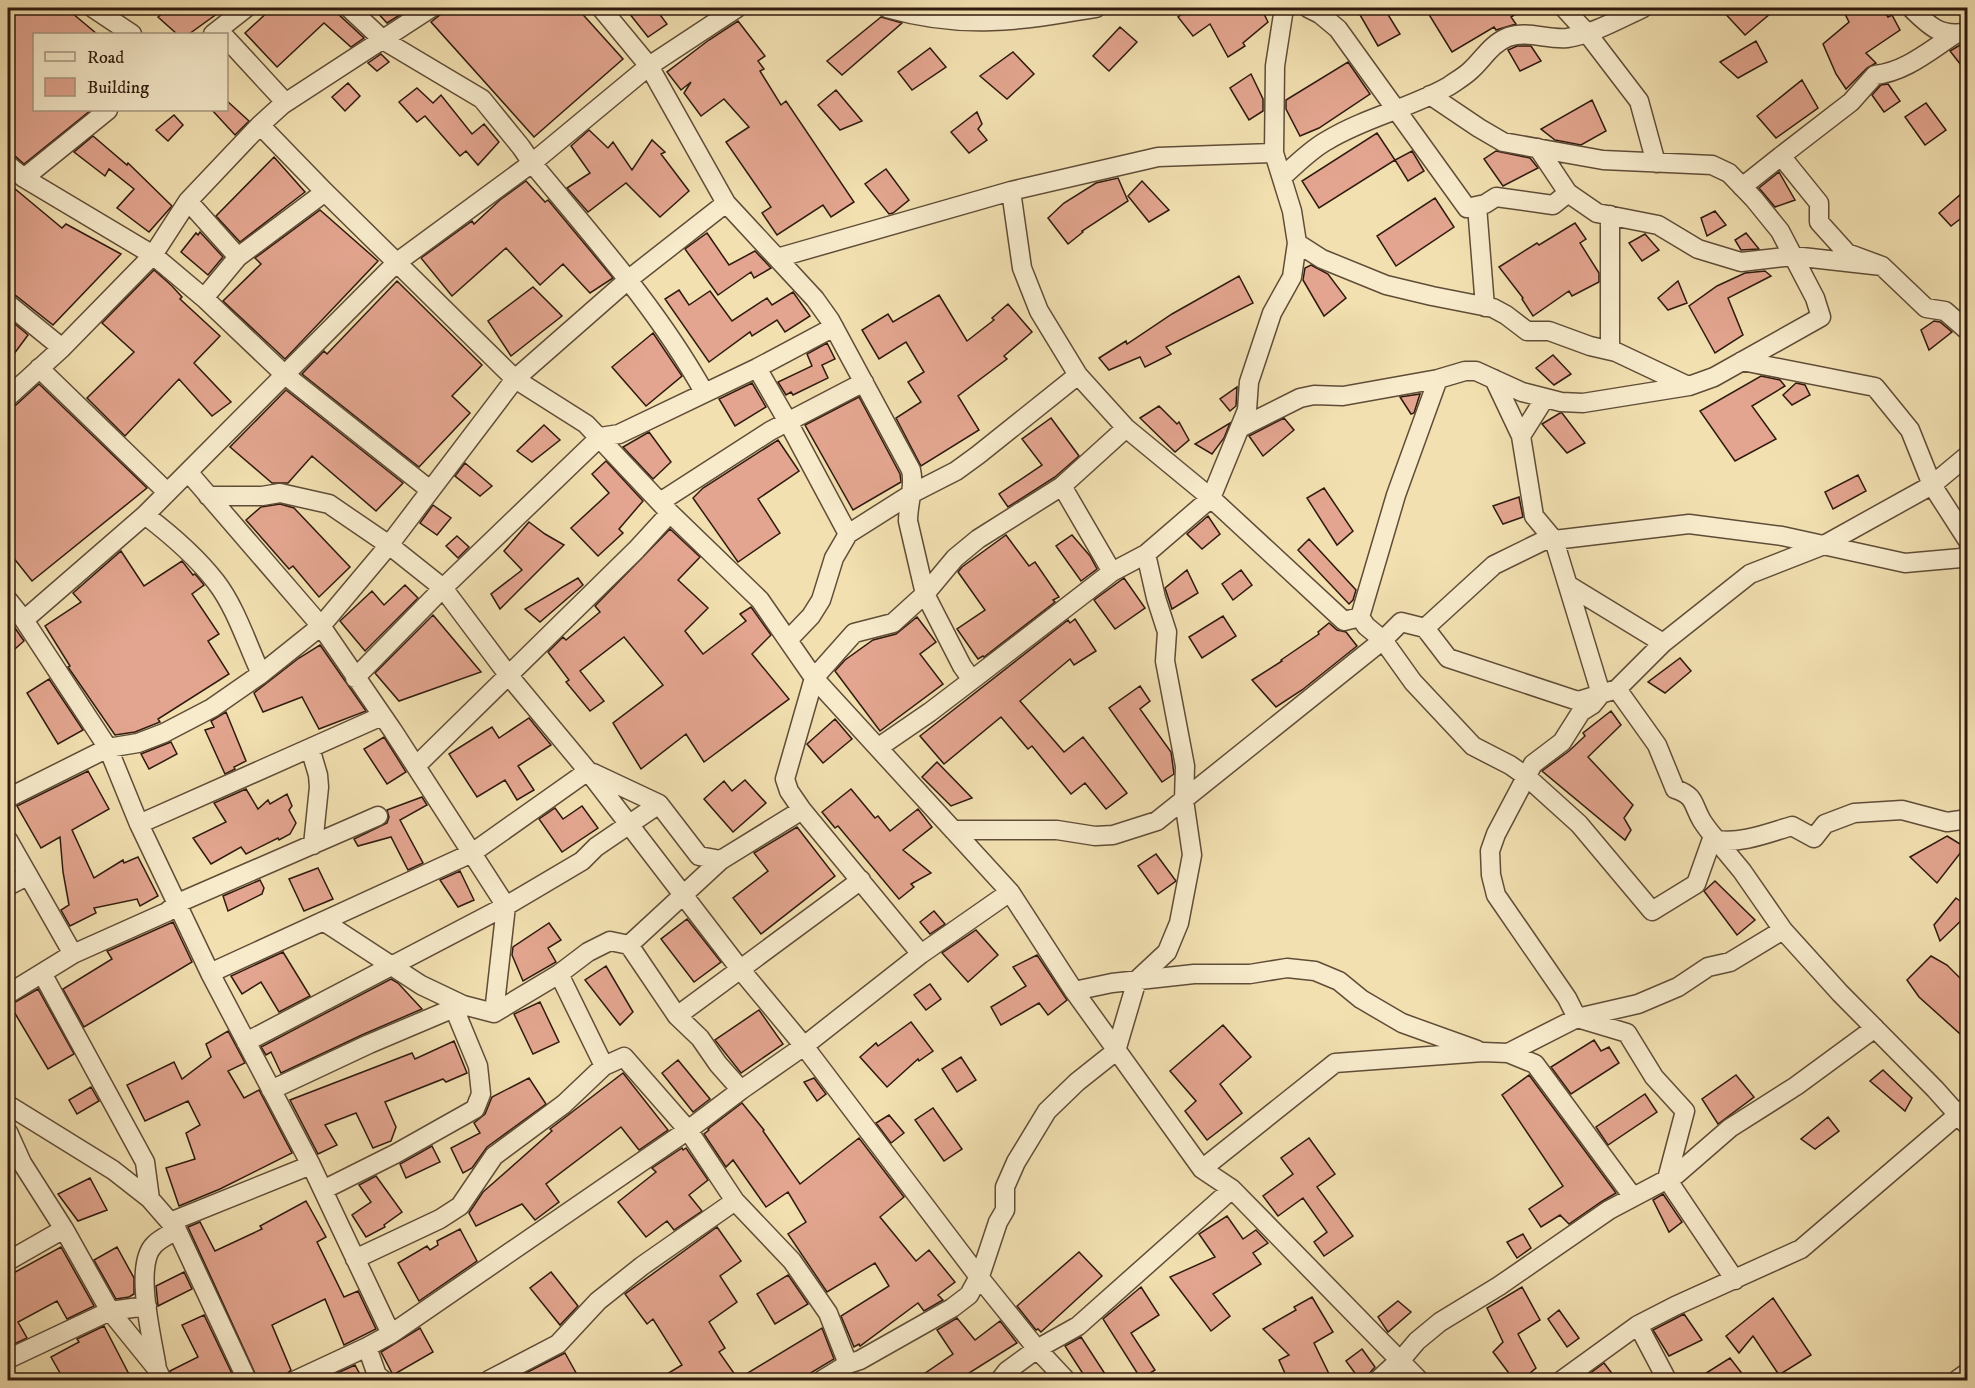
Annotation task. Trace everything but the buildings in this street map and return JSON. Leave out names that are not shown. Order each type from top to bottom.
[{"type":"street","points":[[93,8],[130,33]]},
{"type":"street","points":[[221,33],[246,8]]},
{"type":"street","points":[[349,8],[383,40],[482,99],[531,163],[629,279],[675,343],[704,392]]},
{"type":"street","points":[[8,397],[62,348],[153,255],[188,201],[285,102],[431,8]]},
{"type":"street","points":[[601,8],[649,66],[726,202],[815,299],[834,327],[911,470],[914,480],[908,520],[925,594],[962,666],[972,680]]},
{"type":"street","points":[[24,620],[145,515],[396,263],[531,163],[649,66],[736,8]]},
{"type":"street","points":[[887,8],[918,11],[940,20],[981,22],[1029,19],[1096,8]]},
{"type":"street","points":[[879,747],[930,712],[1112,572],[1146,554],[1211,498],[1247,410],[1249,382],[1272,313],[1292,277],[1297,243],[1292,211],[1274,153],[1275,66],[1284,8]]},
{"type":"street","points":[[1308,8],[1320,14],[1338,29],[1467,208],[1485,204],[1496,197],[1552,205],[1568,193]]},
{"type":"street","points":[[1564,8],[1587,33],[1639,101],[1656,163]]},
{"type":"street","points":[[1282,177],[1326,141],[1450,85],[1472,70],[1496,43],[1524,33],[1569,38],[1587,33],[1643,8]]},
{"type":"street","points":[[1911,8],[1935,30],[1961,33]]},
{"type":"street","points":[[1742,187],[1851,102],[1875,75],[1892,73],[1961,33]]},
{"type":"street","points":[[228,42],[285,102]]},
{"type":"street","points":[[1240,428],[1300,398],[1314,395],[1342,396],[1438,379],[1465,371],[1476,371],[1522,392],[1561,402],[1583,403],[1689,386],[1714,377],[1821,317],[1815,298],[1780,231],[1754,198],[1729,173],[1712,165],[1603,160],[1503,141],[1430,95]]},
{"type":"street","points":[[24,178],[107,111]]},
{"type":"street","points":[[260,126],[514,379],[586,424],[665,508],[760,600],[814,678],[1010,892],[1074,991],[1202,1169],[1232,1189],[1419,1380]]},
{"type":"street","points":[[1538,148],[1568,193],[1597,213],[1658,225],[1698,249],[1741,262],[1793,256],[1882,266]]},
{"type":"street","points":[[777,258],[1011,191],[1158,157],[1274,153]]},
{"type":"street","points":[[1781,156],[1818,203],[1819,222],[1847,253],[1882,266],[1926,308],[1945,311],[1968,331]]},
{"type":"street","points":[[8,165],[24,178],[153,255],[204,298],[284,374],[430,490]]},
{"type":"street","points":[[1011,191],[1022,268],[1039,310],[1078,375],[1126,428],[1211,498],[1344,621],[1360,617]]},
{"type":"street","points":[[204,298],[238,257],[325,192]]},
{"type":"street","points":[[188,201],[238,257]]},
{"type":"street","points":[[8,798],[108,748],[138,743],[164,733],[212,708],[261,674],[321,626],[389,545],[514,379],[629,279],[726,202]]},
{"type":"street","points":[[1477,206],[1485,307]]},
{"type":"street","points":[[1610,215],[1610,350]]},
{"type":"street","points":[[1297,243],[1322,259],[1386,285],[1500,311],[1527,331],[1549,331],[1590,346],[1625,355],[1689,386]]},
{"type":"street","points":[[8,304],[62,348]]},
{"type":"street","points":[[355,678],[443,588],[600,437],[619,434],[757,368],[834,327]]},
{"type":"street","points":[[1742,361],[1875,387],[1910,430],[1932,485],[1968,541]]},
{"type":"street","points":[[39,368],[168,492]]},
{"type":"street","points":[[757,368],[848,534]]},
{"type":"street","points":[[788,640],[811,616],[821,600],[834,558],[848,534],[911,494],[956,471],[1078,375]]},
{"type":"street","points":[[1360,617],[1396,495],[1438,379]]},
{"type":"street","points":[[1494,379],[1521,436],[1534,516],[1554,540],[1568,585],[1609,691],[1657,746],[1676,789],[1685,792],[1692,799],[1713,836],[1742,871],[1783,930],[1840,993],[1964,1115],[1801,1249],[1638,1325],[1562,1380]]},
{"type":"street","points":[[416,766],[636,550],[665,508],[742,448],[864,382]]},
{"type":"street","points":[[1521,436],[1545,398]]},
{"type":"street","points":[[921,954],[802,810],[789,791],[785,779],[814,678],[854,633],[893,622],[925,594],[955,558],[978,538],[1062,486],[1126,428]]},
{"type":"street","points":[[1735,1280],[1668,1179],[1685,1112],[1654,1077],[1627,1033],[1577,1018],[1561,988],[1496,895],[1491,875],[1490,851],[1533,764],[1562,742],[1581,712],[1609,691],[1663,643],[1750,574],[1824,545],[1932,485],[1968,455]]},
{"type":"street","points":[[189,472],[321,626],[416,766],[506,906],[494,1012]]},
{"type":"street","points":[[1062,486],[1112,572]]},
{"type":"street","points":[[208,496],[262,496],[280,493],[329,504],[389,545],[443,588],[508,676],[588,771],[740,969],[804,1046],[979,1277],[1037,1349],[1066,1380]]},
{"type":"street","points":[[145,515],[174,538],[216,582],[261,674]]},
{"type":"street","points":[[1425,628],[1494,565],[1543,541],[1689,524],[1782,536],[1905,563],[1961,558],[1968,554]]},
{"type":"street","points":[[822,1380],[952,1308],[969,1295],[979,1277],[998,1222],[1005,1210],[1005,1187],[1016,1162],[1047,1111],[1077,1082],[1116,1051],[1137,980],[1167,952],[1179,923],[1191,855],[1184,800],[1185,766],[1165,661],[1167,632],[1146,554]]},
{"type":"street","points":[[1568,585],[1663,643]]},
{"type":"street","points":[[8,600],[24,620],[108,748],[139,824],[210,973],[311,1165],[391,1334]]},
{"type":"street","points":[[1360,617],[1366,626],[1383,640],[1413,682],[1473,747],[1527,777],[1579,824],[1652,911],[1696,884],[1713,836]]},
{"type":"street","points":[[953,830],[1057,830],[1095,836],[1113,835],[1157,821],[1383,640],[1401,622],[1425,628],[1448,658],[1548,689],[1578,701],[1609,691]]},
{"type":"street","points":[[139,824],[382,716]]},
{"type":"street","points":[[309,748],[318,775],[319,787],[313,845]]},
{"type":"street","points":[[588,771],[659,804],[699,856],[722,860]]},
{"type":"street","points":[[210,973],[472,853],[588,771]]},
{"type":"street","points":[[246,1042],[506,906],[582,861],[596,847],[659,804]]},
{"type":"street","points":[[629,945],[722,860],[802,810]]},
{"type":"street","points":[[1713,836],[1717,840],[1726,842],[1792,826],[1814,838],[1825,824],[1854,813],[1902,810],[1947,822],[1968,819]]},
{"type":"street","points":[[8,994],[73,954],[167,912],[178,903],[378,816]]},
{"type":"street","points":[[8,840],[73,954]]},
{"type":"street","points":[[8,886],[27,876]]},
{"type":"street","points":[[677,1016],[861,880]]},
{"type":"street","points":[[296,1380],[391,1334],[688,1130],[804,1046],[921,954],[1010,892]]},
{"type":"street","points":[[323,921],[390,967],[459,1006],[494,1012],[559,974],[588,952],[610,941],[629,945],[677,1016],[700,1038],[718,1064],[741,1090]]},
{"type":"street","points":[[1508,1053],[1577,1018],[1638,1004],[1678,987],[1708,967],[1730,962],[1783,930]]},
{"type":"street","points":[[1074,991],[1137,980],[1194,974],[1251,974],[1287,968],[1315,971],[1340,981],[1361,999],[1402,1023],[1484,1052]]},
{"type":"street","points":[[42,973],[145,1162],[150,1199]]},
{"type":"street","points":[[559,974],[604,1066]]},
{"type":"street","points":[[271,1090],[369,1044],[459,1006]]},
{"type":"street","points":[[323,1190],[395,1154],[475,1109],[481,1094],[478,1066],[459,1006]]},
{"type":"street","points":[[1378,1380],[1417,1341],[1440,1322],[1499,1286],[1609,1210],[1668,1179],[1687,1166],[1730,1128],[1796,1086],[1875,1028]]},
{"type":"street","points":[[1202,1169],[1335,1063],[1484,1052],[1508,1053],[1534,1064],[1633,1197]]},
{"type":"street","points":[[355,1259],[440,1219],[460,1206],[494,1156],[564,1104],[604,1066],[624,1057],[688,1130],[735,1201],[792,1261],[828,1313],[848,1364]]},
{"type":"street","points":[[8,1105],[112,1170],[150,1199],[174,1226],[247,1380]]},
{"type":"street","points":[[8,1132],[15,1167],[64,1229],[110,1311],[160,1375]]},
{"type":"street","points":[[160,1375],[144,1286],[147,1259],[153,1245],[174,1226],[311,1165]]},
{"type":"street","points":[[1000,1380],[1007,1371],[1037,1349],[1078,1326],[1232,1189]]},
{"type":"street","points":[[500,1378],[558,1344],[598,1301],[642,1266],[735,1201]]},
{"type":"street","points":[[8,1261],[64,1229]]},
{"type":"street","points":[[8,1359],[110,1311],[147,1306]]},
{"type":"street","points":[[1638,1325],[1667,1380]]},
{"type":"street","points":[[367,1347],[377,1375],[383,1380]]},
{"type":"street","points":[[1957,1380],[1968,1372]]}]
